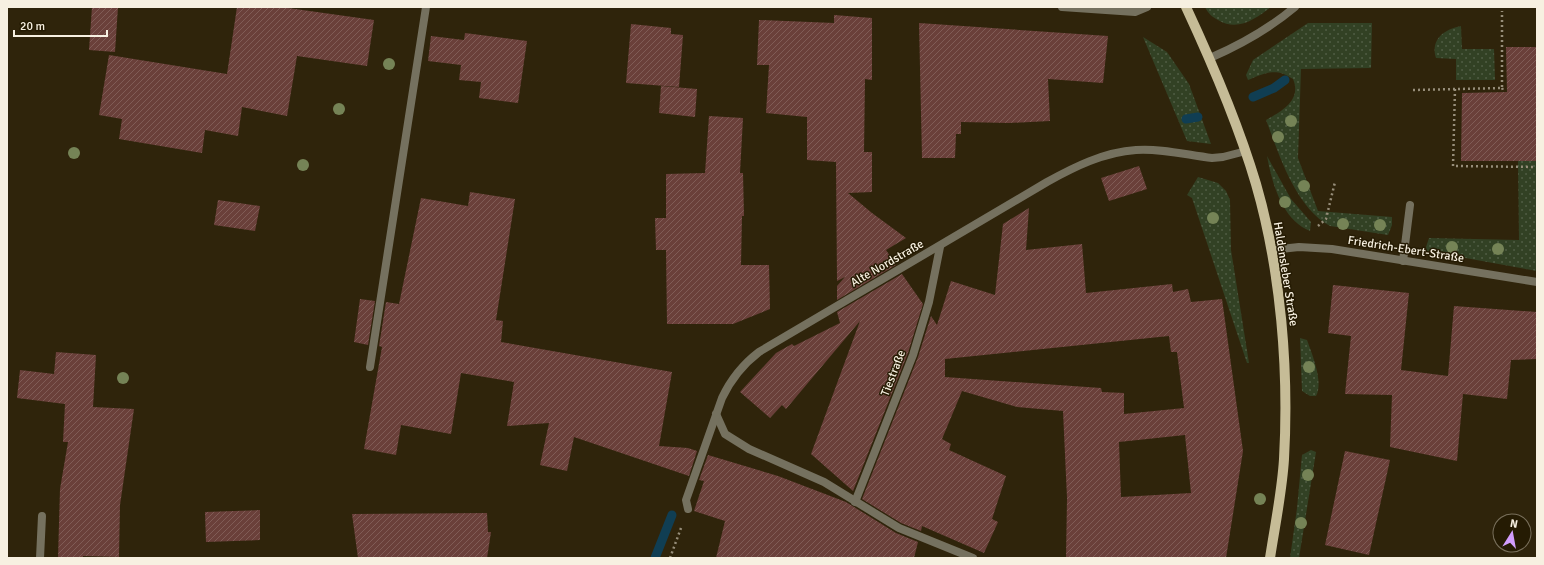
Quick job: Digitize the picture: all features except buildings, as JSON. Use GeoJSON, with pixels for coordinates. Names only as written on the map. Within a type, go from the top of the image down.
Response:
{"type":"FeatureCollection","features":[{"type":"Feature","properties":{"kind":"main road","name":"Haldensleber Straße"},"geometry":{"type":"LineString","coordinates":[[1186,7],[1210,58],[1246,151],[1271,250],[1281,318],[1285,407],[1284,460],[1270,558]]}},
{"type":"Feature","properties":{"kind":"street"},"geometry":{"type":"LineString","coordinates":[[370,367],[426,7]]}},
{"type":"Feature","properties":{"kind":"street"},"geometry":{"type":"LineString","coordinates":[[1062,7],[1135,12],[1147,7]]}},
{"type":"Feature","properties":{"kind":"street"},"geometry":{"type":"LineString","coordinates":[[1210,58],[1229,50],[1259,33],[1295,7]]}},
{"type":"Feature","properties":{"kind":"street","name":"Alte Nordstraße"},"geometry":{"type":"LineString","coordinates":[[688,509],[686,500],[716,414],[729,383],[752,357],[940,247],[1047,182],[1075,168],[1108,155],[1136,150],[1212,158],[1223,158],[1246,151]]}},
{"type":"Feature","properties":{"kind":"street"},"geometry":{"type":"LineString","coordinates":[[1403,261],[1410,205]]}},
{"type":"Feature","properties":{"kind":"street","name":"Tiestraße"},"geometry":{"type":"LineString","coordinates":[[855,502],[914,355],[929,302],[940,247]]}},
{"type":"Feature","properties":{"kind":"street","name":"Friedrich-Ebert-Straße"},"geometry":{"type":"LineString","coordinates":[[1271,250],[1320,248],[1537,282]]}},
{"type":"Feature","properties":{"kind":"street"},"geometry":{"type":"LineString","coordinates":[[716,414],[725,434],[761,455],[824,482],[899,528],[973,558]]}},
{"type":"Feature","properties":{"kind":"street"},"geometry":{"type":"LineString","coordinates":[[40,558],[42,516]]}},
{"type":"Feature","properties":{"kind":"path"},"geometry":{"type":"LineString","coordinates":[[1502,11],[1502,88],[1504,92]]}},
{"type":"Feature","properties":{"kind":"path"},"geometry":{"type":"LineString","coordinates":[[1413,90],[1502,88]]}},
{"type":"Feature","properties":{"kind":"path"},"geometry":{"type":"LineString","coordinates":[[1455,89],[1453,166],[1537,167]]}},
{"type":"Feature","properties":{"kind":"path"},"geometry":{"type":"LineString","coordinates":[[1318,226],[1326,219],[1335,182]]}},
{"type":"Feature","properties":{"kind":"path"},"geometry":{"type":"LineString","coordinates":[[670,558],[688,509]]}},
{"type":"Feature","properties":{"kind":"green space"},"geometry":{"type":"Polygon","coordinates":[[[1205,7],[1271,7],[1252,20],[1232,25],[1210,15],[1205,7]]]}},
{"type":"Feature","properties":{"kind":"green space"},"geometry":{"type":"Polygon","coordinates":[[[1308,23],[1372,23],[1371,68],[1301,69],[1298,158],[1318,211],[1392,217],[1392,225],[1388,235],[1330,226],[1307,206],[1290,179],[1266,120],[1284,109],[1293,99],[1295,86],[1293,79],[1287,75],[1276,72],[1265,73],[1248,80],[1246,75],[1253,60],[1308,23]]]}},
{"type":"Feature","properties":{"kind":"green space"},"geometry":{"type":"Polygon","coordinates":[[[1461,26],[1462,49],[1494,49],[1495,80],[1456,80],[1456,59],[1436,58],[1435,45],[1440,36],[1444,32],[1461,26]]]}},
{"type":"Feature","properties":{"kind":"green space"},"geometry":{"type":"Polygon","coordinates":[[[1143,37],[1167,52],[1189,84],[1211,144],[1187,141],[1143,37]]]}},
{"type":"Feature","properties":{"kind":"green space"},"geometry":{"type":"Polygon","coordinates":[[[1267,156],[1291,199],[1311,222],[1310,231],[1300,226],[1285,210],[1275,189],[1267,156]]]}},
{"type":"Feature","properties":{"kind":"green space"},"geometry":{"type":"Polygon","coordinates":[[[1518,161],[1537,161],[1537,271],[1427,251],[1426,247],[1429,238],[1519,240],[1518,161]]]}},
{"type":"Feature","properties":{"kind":"green space"},"geometry":{"type":"Polygon","coordinates":[[[1198,177],[1218,183],[1226,191],[1230,200],[1231,250],[1249,363],[1247,363],[1192,198],[1187,195],[1198,177]]]}},
{"type":"Feature","properties":{"kind":"green space"},"geometry":{"type":"Polygon","coordinates":[[[1300,338],[1307,340],[1312,353],[1319,384],[1316,396],[1310,396],[1302,391],[1300,338]]]}},
{"type":"Feature","properties":{"kind":"green space"},"geometry":{"type":"Polygon","coordinates":[[[1311,450],[1316,452],[1299,558],[1290,558],[1302,455],[1311,450]]]}},
{"type":"Feature","properties":{"kind":"waterway"},"geometry":{"type":"LineString","coordinates":[[1253,97],[1274,88],[1285,80]]}},
{"type":"Feature","properties":{"kind":"waterway"},"geometry":{"type":"LineString","coordinates":[[1186,119],[1198,117]]}},
{"type":"Feature","properties":{"kind":"waterway"},"geometry":{"type":"LineString","coordinates":[[655,558],[672,515]]}}]}
